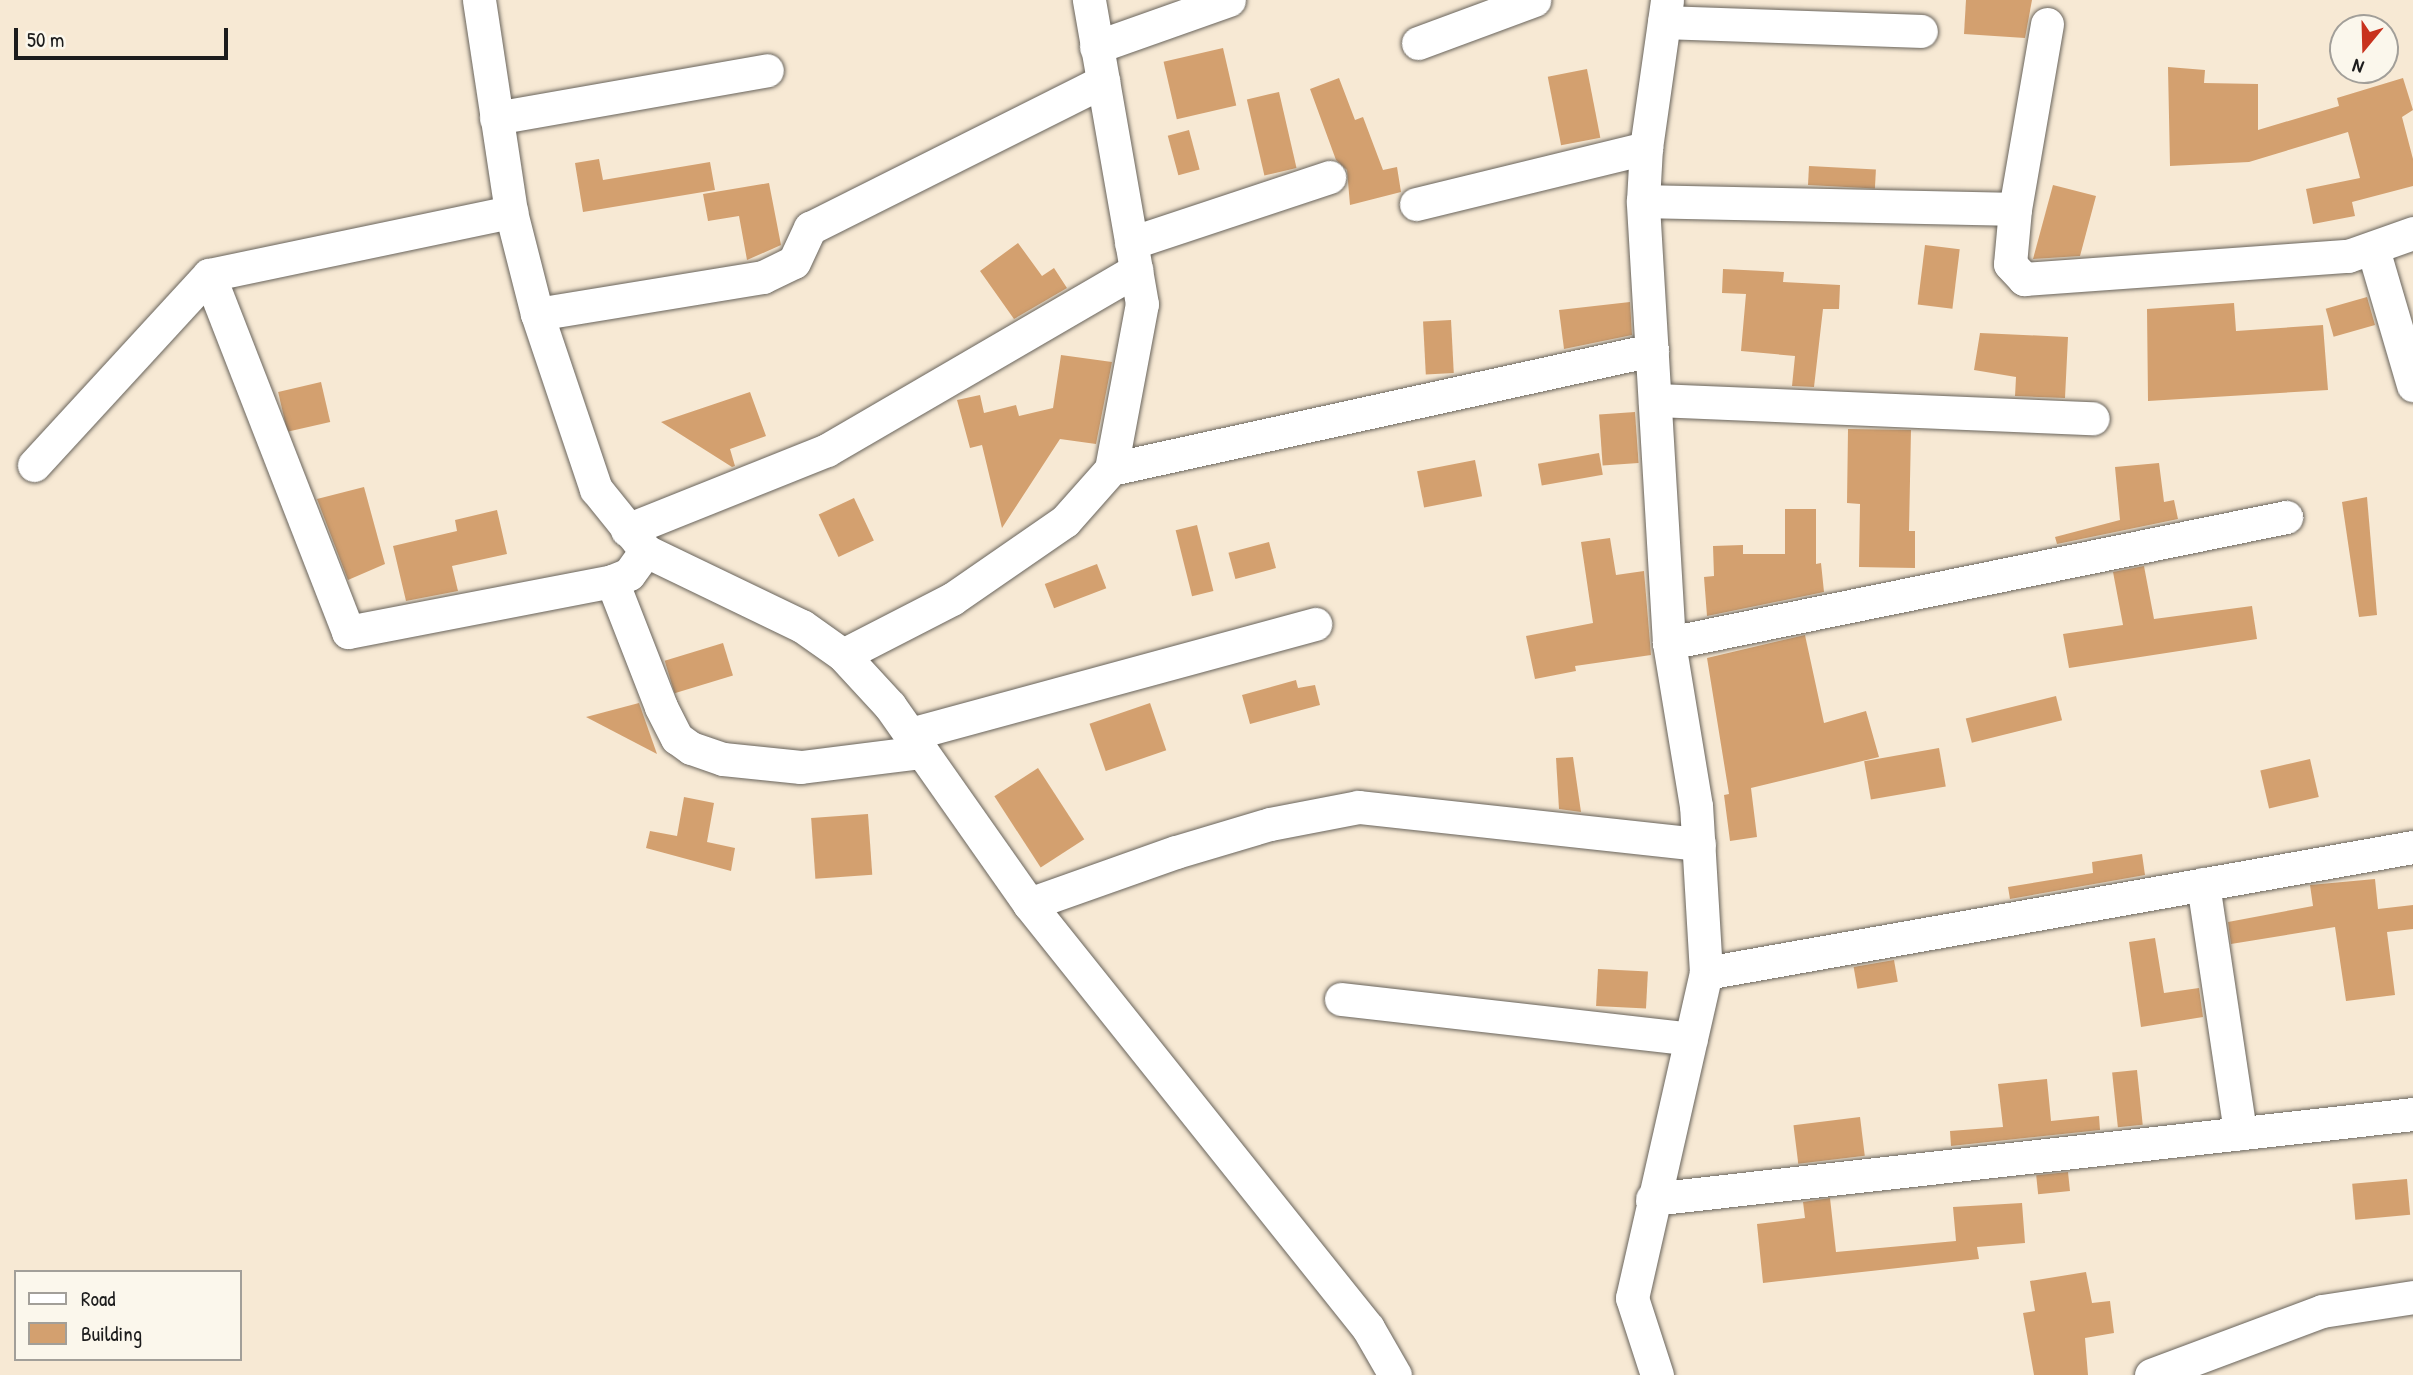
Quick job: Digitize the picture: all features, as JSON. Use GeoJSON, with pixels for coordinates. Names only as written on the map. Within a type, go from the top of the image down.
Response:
{"type":"FeatureCollection","features":[{"type":"Feature","properties":{"kind":"street"},"geometry":{"type":"LineString","coordinates":[[479,0],[511,212],[537,314],[596,489],[636,540],[802,626],[843,655],[890,706],[1029,904],[1368,1328],[1395,1375]]}},
{"type":"Feature","properties":{"kind":"street"},"geometry":{"type":"LineString","coordinates":[[843,655],[952,599],[1054,528],[1111,469],[1142,304],[1089,0]]}},
{"type":"Feature","properties":{"kind":"street"},"geometry":{"type":"LineString","coordinates":[[1096,47],[1229,0]]}},
{"type":"Feature","properties":{"kind":"street"},"geometry":{"type":"LineString","coordinates":[[1418,43],[1534,0]]}},
{"type":"Feature","properties":{"kind":"street"},"geometry":{"type":"LineString","coordinates":[[1657,1375],[1632,1298],[1652,1199],[1706,973],[1699,844],[1669,643],[1643,201],[1646,148],[1666,11],[1921,31]]}},
{"type":"Feature","properties":{"kind":"street"},"geometry":{"type":"LineString","coordinates":[[2047,24],[2015,209],[2010,264],[2024,279],[2158,273],[2348,256],[2413,233]]}},
{"type":"Feature","properties":{"kind":"street"},"geometry":{"type":"LineString","coordinates":[[496,118],[767,71]]}},
{"type":"Feature","properties":{"kind":"street"},"geometry":{"type":"LineString","coordinates":[[537,314],[763,276],[794,262],[810,228],[1103,81]]}},
{"type":"Feature","properties":{"kind":"street"},"geometry":{"type":"LineString","coordinates":[[1416,204],[1646,148]]}},
{"type":"Feature","properties":{"kind":"street"},"geometry":{"type":"LineString","coordinates":[[636,540],[827,450],[1134,256],[1329,177]]}},
{"type":"Feature","properties":{"kind":"street"},"geometry":{"type":"LineString","coordinates":[[1643,201],[2015,209]]}},
{"type":"Feature","properties":{"kind":"street"},"geometry":{"type":"LineString","coordinates":[[34,465],[209,275],[511,212]]}},
{"type":"Feature","properties":{"kind":"street"},"geometry":{"type":"LineString","coordinates":[[2373,249],[2413,385]]}},
{"type":"Feature","properties":{"kind":"street"},"geometry":{"type":"LineString","coordinates":[[209,275],[348,632],[612,581],[629,574],[636,540]]}},
{"type":"Feature","properties":{"kind":"street"},"geometry":{"type":"LineString","coordinates":[[1111,469],[1652,350]]}},
{"type":"Feature","properties":{"kind":"street"},"geometry":{"type":"LineString","coordinates":[[1655,400],[2093,418]]}},
{"type":"Feature","properties":{"kind":"street"},"geometry":{"type":"LineString","coordinates":[[1669,643],[2286,517]]}},
{"type":"Feature","properties":{"kind":"street"},"geometry":{"type":"LineString","coordinates":[[612,581],[661,707],[677,738],[691,748],[723,759],[801,767],[916,743],[1315,624]]}},
{"type":"Feature","properties":{"kind":"street"},"geometry":{"type":"LineString","coordinates":[[1029,904],[1199,845],[1358,807],[1699,844]]}},
{"type":"Feature","properties":{"kind":"street"},"geometry":{"type":"LineString","coordinates":[[1706,973],[2203,884],[2413,852]]}},
{"type":"Feature","properties":{"kind":"street"},"geometry":{"type":"LineString","coordinates":[[2203,884],[2240,1133]]}},
{"type":"Feature","properties":{"kind":"street"},"geometry":{"type":"LineString","coordinates":[[1341,999],[1691,1039]]}},
{"type":"Feature","properties":{"kind":"street"},"geometry":{"type":"LineString","coordinates":[[1652,1199],[2413,1114]]}},
{"type":"Feature","properties":{"kind":"street"},"geometry":{"type":"LineString","coordinates":[[2151,1375],[2322,1311],[2413,1297]]}},
{"type":"Feature","properties":{"kind":"building"},"geometry":{"type":"Polygon","coordinates":[[[1966,0],[2032,0],[2025,38],[1964,34],[1966,0]]]}},
{"type":"Feature","properties":{"kind":"building"},"geometry":{"type":"Polygon","coordinates":[[[1223,48],[1236,105],[1177,119],[1164,62],[1223,48]]]}},
{"type":"Feature","properties":{"kind":"building"},"geometry":{"type":"Polygon","coordinates":[[[2168,67],[2205,70],[2204,83],[2258,84],[2258,130],[2339,106],[2337,98],[2383,84],[2399,84],[2399,79],[2403,78],[2413,110],[2402,117],[2413,159],[2413,186],[2352,202],[2355,216],[2313,224],[2306,189],[2360,178],[2348,132],[2249,162],[2170,166],[2168,67]]]}},
{"type":"Feature","properties":{"kind":"building"},"geometry":{"type":"Polygon","coordinates":[[[1587,69],[1600,138],[1561,145],[1548,77],[1587,69]]]}},
{"type":"Feature","properties":{"kind":"building"},"geometry":{"type":"Polygon","coordinates":[[[1339,78],[1355,120],[1363,117],[1383,170],[1397,167],[1401,192],[1350,205],[1347,170],[1336,160],[1310,89],[1339,78]]]}},
{"type":"Feature","properties":{"kind":"building"},"geometry":{"type":"Polygon","coordinates":[[[1279,92],[1297,168],[1264,175],[1247,99],[1279,92]]]}},
{"type":"Feature","properties":{"kind":"building"},"geometry":{"type":"Polygon","coordinates":[[[1189,130],[1200,170],[1178,175],[1168,136],[1189,130]]]}},
{"type":"Feature","properties":{"kind":"building"},"geometry":{"type":"Polygon","coordinates":[[[599,159],[603,180],[710,162],[715,190],[583,212],[575,163],[599,159]]]}},
{"type":"Feature","properties":{"kind":"building"},"geometry":{"type":"Polygon","coordinates":[[[1809,166],[1876,170],[1875,188],[1808,185],[1809,166]]]}},
{"type":"Feature","properties":{"kind":"building"},"geometry":{"type":"Polygon","coordinates":[[[769,183],[781,245],[747,260],[739,216],[708,221],[703,194],[769,183]]]}},
{"type":"Feature","properties":{"kind":"building"},"geometry":{"type":"Polygon","coordinates":[[[2053,185],[2096,196],[2080,256],[2033,259],[2053,185]]]}},
{"type":"Feature","properties":{"kind":"building"},"geometry":{"type":"Polygon","coordinates":[[[1018,243],[1042,276],[1054,268],[1067,288],[1014,319],[980,271],[1018,243]]]}},
{"type":"Feature","properties":{"kind":"building"},"geometry":{"type":"Polygon","coordinates":[[[1925,245],[1960,249],[1952,309],[1918,305],[1925,245]]]}},
{"type":"Feature","properties":{"kind":"building"},"geometry":{"type":"Polygon","coordinates":[[[1723,269],[1784,272],[1783,282],[1840,285],[1839,309],[1823,309],[1814,387],[1792,386],[1795,356],[1741,351],[1746,294],[1722,293],[1723,269]]]}},
{"type":"Feature","properties":{"kind":"building"},"geometry":{"type":"Polygon","coordinates":[[[2367,297],[2375,325],[2334,337],[2326,309],[2367,297]]]}},
{"type":"Feature","properties":{"kind":"building"},"geometry":{"type":"Polygon","coordinates":[[[1630,302],[1632,335],[1564,349],[1559,310],[1630,302]]]}},
{"type":"Feature","properties":{"kind":"building"},"geometry":{"type":"Polygon","coordinates":[[[2234,303],[2236,331],[2323,325],[2328,390],[2148,401],[2147,309],[2234,303]]]}},
{"type":"Feature","properties":{"kind":"building"},"geometry":{"type":"Polygon","coordinates":[[[1451,320],[1454,373],[1426,374],[1423,321],[1451,320]]]}},
{"type":"Feature","properties":{"kind":"building"},"geometry":{"type":"Polygon","coordinates":[[[1980,333],[2068,337],[2065,398],[2015,396],[2016,377],[1974,370],[1980,333]]]}},
{"type":"Feature","properties":{"kind":"building"},"geometry":{"type":"Polygon","coordinates":[[[1061,355],[1112,362],[1096,444],[1060,439],[1002,528],[982,445],[970,448],[957,400],[980,395],[984,413],[1016,405],[1019,416],[1053,408],[1061,355]]]}},
{"type":"Feature","properties":{"kind":"building"},"geometry":{"type":"Polygon","coordinates":[[[321,382],[330,422],[287,432],[278,392],[321,382]]]}},
{"type":"Feature","properties":{"kind":"building"},"geometry":{"type":"Polygon","coordinates":[[[750,392],[766,436],[730,449],[735,466],[732,467],[661,422],[750,392]]]}},
{"type":"Feature","properties":{"kind":"building"},"geometry":{"type":"Polygon","coordinates":[[[1635,412],[1639,463],[1603,465],[1599,415],[1635,412]]]}},
{"type":"Feature","properties":{"kind":"building"},"geometry":{"type":"Polygon","coordinates":[[[1848,429],[1911,430],[1909,531],[1915,531],[1915,568],[1859,567],[1860,504],[1847,503],[1848,429]]]}},
{"type":"Feature","properties":{"kind":"building"},"geometry":{"type":"Polygon","coordinates":[[[1599,453],[1603,475],[1542,485],[1538,464],[1599,453]]]}},
{"type":"Feature","properties":{"kind":"building"},"geometry":{"type":"Polygon","coordinates":[[[1475,460],[1482,496],[1424,508],[1417,471],[1475,460]]]}},
{"type":"Feature","properties":{"kind":"building"},"geometry":{"type":"Polygon","coordinates":[[[2159,463],[2164,502],[2174,500],[2178,519],[2057,544],[2055,537],[2120,520],[2115,467],[2159,463]]]}},
{"type":"Feature","properties":{"kind":"building"},"geometry":{"type":"Polygon","coordinates":[[[364,487],[385,564],[348,580],[317,499],[364,487]]]}},
{"type":"Feature","properties":{"kind":"building"},"geometry":{"type":"Polygon","coordinates":[[[2367,497],[2377,615],[2359,617],[2342,502],[2367,497]]]}},
{"type":"Feature","properties":{"kind":"building"},"geometry":{"type":"Polygon","coordinates":[[[854,498],[874,541],[839,557],[819,514],[854,498]]]}},
{"type":"Feature","properties":{"kind":"building"},"geometry":{"type":"Polygon","coordinates":[[[1785,509],[1816,509],[1816,564],[1821,563],[1824,592],[1707,616],[1704,577],[1714,576],[1713,546],[1743,545],[1743,554],[1785,554],[1785,509]]]}},
{"type":"Feature","properties":{"kind":"building"},"geometry":{"type":"Polygon","coordinates":[[[497,510],[507,554],[452,566],[458,591],[406,601],[393,546],[457,531],[455,520],[497,510]]]}},
{"type":"Feature","properties":{"kind":"building"},"geometry":{"type":"Polygon","coordinates":[[[1197,525],[1213,591],[1192,596],[1176,530],[1197,525]]]}},
{"type":"Feature","properties":{"kind":"building"},"geometry":{"type":"Polygon","coordinates":[[[1610,538],[1616,575],[1644,571],[1651,655],[1575,666],[1576,671],[1535,679],[1526,636],[1593,623],[1581,542],[1610,538]]]}},
{"type":"Feature","properties":{"kind":"building"},"geometry":{"type":"Polygon","coordinates":[[[1269,542],[1276,568],[1235,579],[1228,553],[1269,542]]]}},
{"type":"Feature","properties":{"kind":"building"},"geometry":{"type":"Polygon","coordinates":[[[1097,564],[1106,588],[1054,608],[1045,584],[1097,564]]]}},
{"type":"Feature","properties":{"kind":"building"},"geometry":{"type":"Polygon","coordinates":[[[2144,566],[2154,619],[2252,606],[2257,639],[2069,668],[2063,634],[2123,625],[2113,572],[2144,566]]]}},
{"type":"Feature","properties":{"kind":"building"},"geometry":{"type":"Polygon","coordinates":[[[1805,635],[1824,723],[1866,711],[1879,757],[1751,788],[1757,837],[1730,841],[1724,795],[1729,794],[1707,658],[1805,635]]]}},
{"type":"Feature","properties":{"kind":"building"},"geometry":{"type":"Polygon","coordinates":[[[723,643],[733,676],[675,693],[665,661],[723,643]]]}},
{"type":"Feature","properties":{"kind":"building"},"geometry":{"type":"Polygon","coordinates":[[[1296,680],[1298,688],[1315,685],[1320,705],[1250,724],[1242,695],[1296,680]]]}},
{"type":"Feature","properties":{"kind":"building"},"geometry":{"type":"Polygon","coordinates":[[[2056,696],[2062,720],[1972,743],[1966,718],[2056,696]]]}},
{"type":"Feature","properties":{"kind":"building"},"geometry":{"type":"Polygon","coordinates":[[[639,703],[657,754],[586,717],[639,703]]]}},
{"type":"Feature","properties":{"kind":"building"},"geometry":{"type":"Polygon","coordinates":[[[1150,703],[1166,750],[1106,771],[1089,724],[1150,703]]]}},
{"type":"Feature","properties":{"kind":"building"},"geometry":{"type":"Polygon","coordinates":[[[1939,748],[1946,786],[1871,800],[1864,761],[1939,748]]]}},
{"type":"Feature","properties":{"kind":"building"},"geometry":{"type":"Polygon","coordinates":[[[1573,757],[1581,812],[1559,809],[1556,758],[1573,757]]]}},
{"type":"Feature","properties":{"kind":"building"},"geometry":{"type":"Polygon","coordinates":[[[2310,759],[2319,797],[2269,808],[2260,770],[2310,759]]]}},
{"type":"Feature","properties":{"kind":"building"},"geometry":{"type":"Polygon","coordinates":[[[1038,768],[1084,839],[1041,868],[994,796],[1038,768]]]}},
{"type":"Feature","properties":{"kind":"building"},"geometry":{"type":"Polygon","coordinates":[[[684,797],[714,803],[707,842],[735,848],[731,871],[646,848],[650,831],[677,836],[684,797]]]}},
{"type":"Feature","properties":{"kind":"building"},"geometry":{"type":"Polygon","coordinates":[[[868,814],[872,875],[815,879],[811,818],[868,814]]]}},
{"type":"Feature","properties":{"kind":"building"},"geometry":{"type":"Polygon","coordinates":[[[2142,854],[2145,875],[2010,899],[2008,887],[2093,873],[2092,862],[2142,854]]]}},
{"type":"Feature","properties":{"kind":"building"},"geometry":{"type":"Polygon","coordinates":[[[2375,879],[2378,909],[2413,905],[2413,929],[2387,932],[2395,995],[2346,1001],[2335,927],[2231,944],[2228,922],[2313,906],[2310,885],[2375,879]]]}},
{"type":"Feature","properties":{"kind":"building"},"geometry":{"type":"Polygon","coordinates":[[[2155,938],[2164,993],[2199,988],[2203,1017],[2141,1027],[2129,942],[2155,938]]]}},
{"type":"Feature","properties":{"kind":"building"},"geometry":{"type":"Polygon","coordinates":[[[1894,960],[1898,982],[1857,989],[1854,967],[1894,960]]]}},
{"type":"Feature","properties":{"kind":"building"},"geometry":{"type":"Polygon","coordinates":[[[1598,969],[1648,972],[1646,1009],[1596,1006],[1598,969]]]}},
{"type":"Feature","properties":{"kind":"building"},"geometry":{"type":"Polygon","coordinates":[[[2137,1070],[2143,1125],[2118,1127],[2112,1073],[2137,1070]]]}},
{"type":"Feature","properties":{"kind":"building"},"geometry":{"type":"Polygon","coordinates":[[[2047,1079],[2051,1121],[2099,1116],[2100,1130],[1951,1146],[1950,1131],[2003,1127],[1998,1084],[2047,1079]]]}},
{"type":"Feature","properties":{"kind":"building"},"geometry":{"type":"Polygon","coordinates":[[[1860,1117],[1865,1156],[1798,1164],[1793,1125],[1860,1117]]]}},
{"type":"Feature","properties":{"kind":"building"},"geometry":{"type":"Polygon","coordinates":[[[2068,1172],[2070,1191],[2038,1194],[2036,1175],[2068,1172]]]}},
{"type":"Feature","properties":{"kind":"building"},"geometry":{"type":"Polygon","coordinates":[[[2407,1179],[2410,1215],[2355,1220],[2352,1184],[2407,1179]]]}},
{"type":"Feature","properties":{"kind":"building"},"geometry":{"type":"Polygon","coordinates":[[[1830,1198],[1836,1252],[1956,1241],[1953,1207],[2022,1203],[2025,1243],[1977,1247],[1979,1259],[1763,1283],[1757,1224],[1805,1218],[1803,1202],[1830,1198]]]}},
{"type":"Feature","properties":{"kind":"building"},"geometry":{"type":"Polygon","coordinates":[[[2086,1272],[2092,1303],[2110,1301],[2114,1333],[2085,1338],[2088,1375],[2034,1375],[2023,1313],[2035,1311],[2030,1281],[2086,1272]]]}}]}
